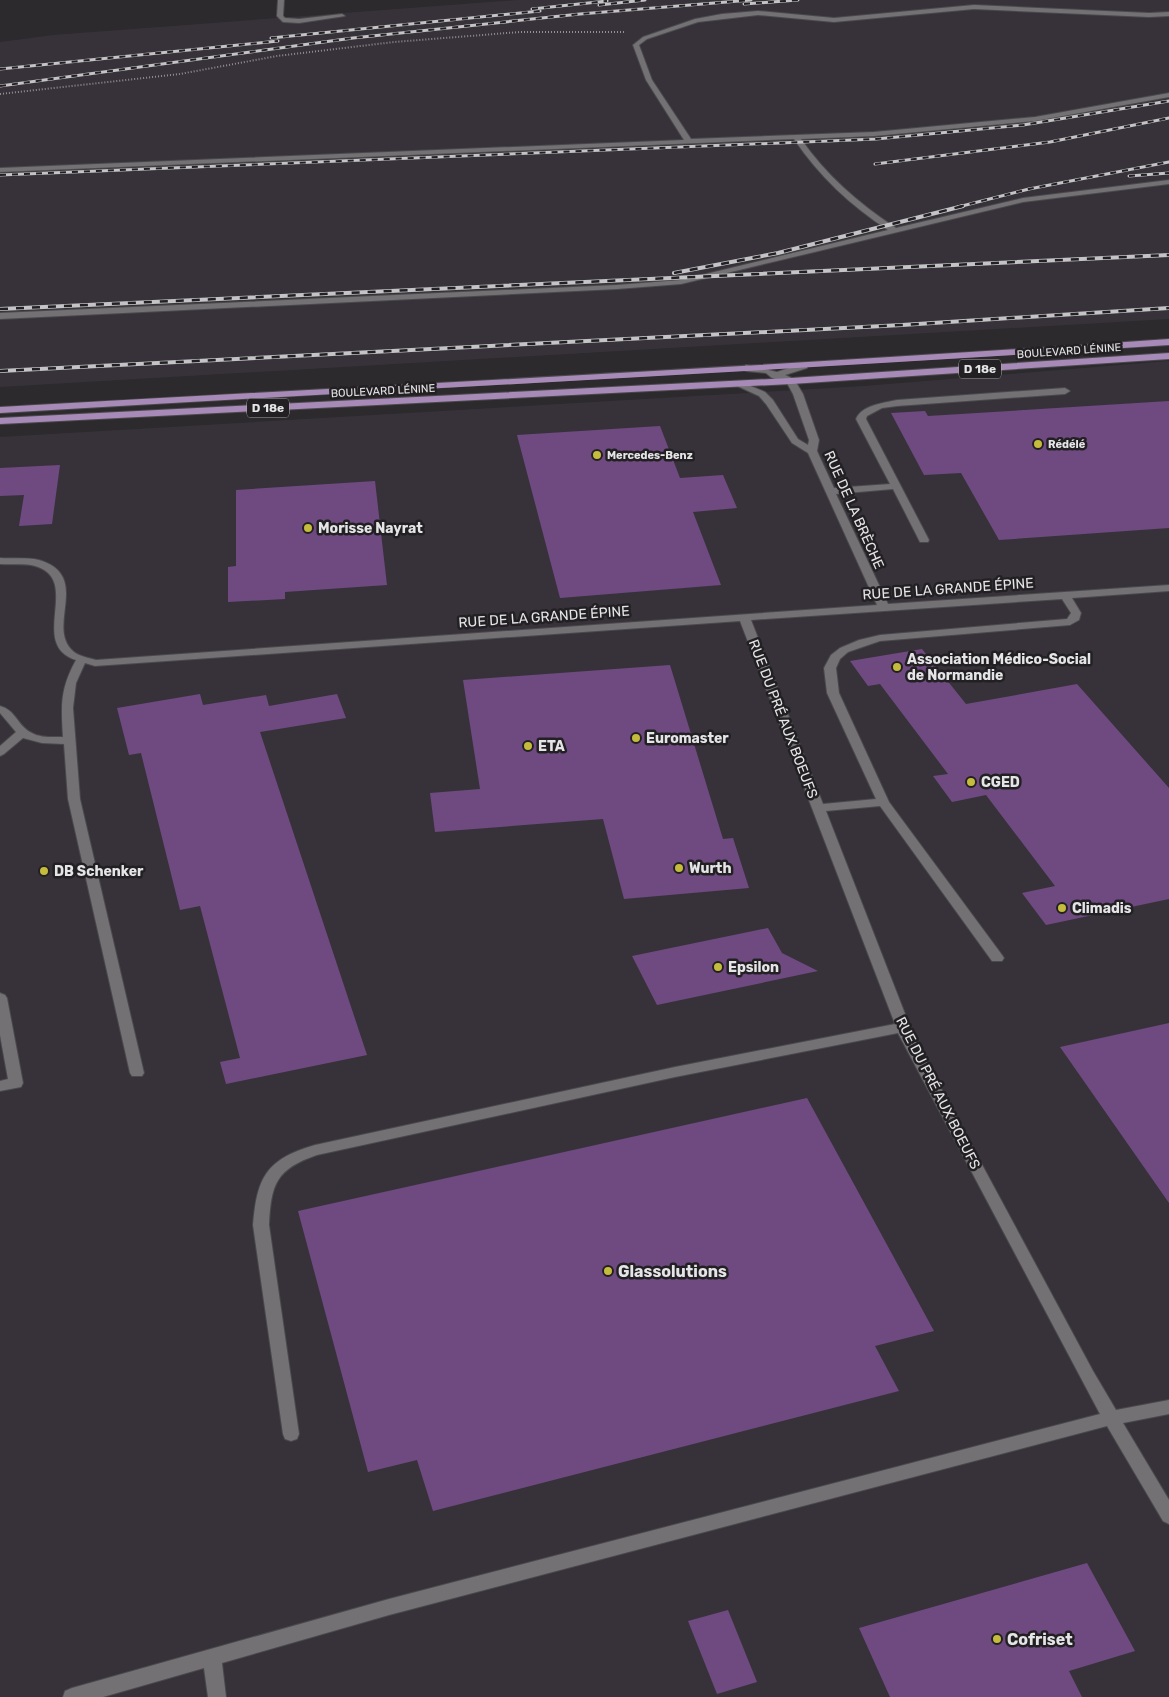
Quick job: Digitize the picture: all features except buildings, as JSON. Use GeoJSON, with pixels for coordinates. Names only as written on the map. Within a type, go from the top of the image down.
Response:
{"type":"FeatureCollection","features":[{"type":"Feature","properties":{"kind":"main road","name":"BOULEVARD LÉNINE"},"geometry":{"type":"LineString","coordinates":[[0,410],[804,366],[1169,342]]}},
{"type":"Feature","properties":{"kind":"main road","name":"BOULEVARD LÉNINE"},"geometry":{"type":"LineString","coordinates":[[0,421],[791,382],[1169,356]]}},
{"type":"Feature","properties":{"kind":"street"},"geometry":{"type":"LineString","coordinates":[[281,0],[280,16],[283,20],[299,21],[342,16]]}},
{"type":"Feature","properties":{"kind":"street"},"geometry":{"type":"LineString","coordinates":[[689,142],[649,80],[636,45],[645,38],[697,20],[758,13],[834,20],[974,7],[1169,14]]}},
{"type":"Feature","properties":{"kind":"street"},"geometry":{"type":"LineString","coordinates":[[0,170],[797,138],[946,128],[1035,119],[1169,95]]}},
{"type":"Feature","properties":{"kind":"street"},"geometry":{"type":"LineString","coordinates":[[797,138],[841,190],[856,204],[893,230]]}},
{"type":"Feature","properties":{"kind":"street"},"geometry":{"type":"LineString","coordinates":[[0,316],[682,282],[1023,200],[1169,182]]}},
{"type":"Feature","properties":{"kind":"street","name":"BOULEVARD LÉNINE"},"geometry":{"type":"LineString","coordinates":[[768,383],[778,375],[804,366]]}},
{"type":"Feature","properties":{"kind":"street","name":"BOULEVARD LÉNINE"},"geometry":{"type":"LineString","coordinates":[[746,368],[778,375],[791,382]]}},
{"type":"Feature","properties":{"kind":"street","name":"RUE DE LA BRÈCHE"},"geometry":{"type":"LineString","coordinates":[[791,382],[798,394],[814,440],[812,451]]}},
{"type":"Feature","properties":{"kind":"street"},"geometry":{"type":"LineString","coordinates":[[762,394],[768,383]]}},
{"type":"Feature","properties":{"kind":"street","name":"RUE DE LA BRÈCHE"},"geometry":{"type":"LineString","coordinates":[[738,384],[762,394],[770,402],[795,441],[812,451],[884,608]]}},
{"type":"Feature","properties":{"kind":"street"},"geometry":{"type":"LineString","coordinates":[[924,540],[861,419],[863,414],[897,403],[1065,392]]}},
{"type":"Feature","properties":{"kind":"street"},"geometry":{"type":"LineString","coordinates":[[831,491],[896,486]]}},
{"type":"Feature","properties":{"kind":"street"},"geometry":{"type":"LineString","coordinates":[[0,561],[35,561],[57,572],[61,580],[59,639],[63,650],[81,662],[70,683],[68,699],[74,799],[137,1073]]}},
{"type":"Feature","properties":{"kind":"street","name":"RUE DE LA GRANDE ÉPINE"},"geometry":{"type":"LineString","coordinates":[[81,662],[118,663],[1169,588]]}},
{"type":"Feature","properties":{"kind":"street"},"geometry":{"type":"LineString","coordinates":[[997,958],[883,802],[833,693],[830,668],[835,657],[844,650],[863,642],[880,638],[1070,622],[1075,618],[1076,613],[1066,596]]}},
{"type":"Feature","properties":{"kind":"street","name":"RUE DU PRÉ AUX BOEUFS"},"geometry":{"type":"LineString","coordinates":[[745,619],[903,1027],[1044,1298],[1111,1418],[1169,1516]]}},
{"type":"Feature","properties":{"kind":"street"},"geometry":{"type":"LineString","coordinates":[[0,709],[10,715],[22,733],[39,738],[70,740]]}},
{"type":"Feature","properties":{"kind":"street"},"geometry":{"type":"LineString","coordinates":[[0,752],[22,733]]}},
{"type":"Feature","properties":{"kind":"street"},"geometry":{"type":"LineString","coordinates":[[818,808],[883,802]]}},
{"type":"Feature","properties":{"kind":"street"},"geometry":{"type":"LineString","coordinates":[[0,998],[16,1083],[0,1086]]}},
{"type":"Feature","properties":{"kind":"street"},"geometry":{"type":"LineString","coordinates":[[291,1434],[261,1225],[263,1196],[273,1174],[292,1158],[315,1150],[385,1134],[675,1072],[903,1027]]}},
{"type":"Feature","properties":{"kind":"street"},"geometry":{"type":"LineString","coordinates":[[72,1697],[389,1607],[1111,1418],[1169,1407]]}},
{"type":"Feature","properties":{"kind":"street"},"geometry":{"type":"LineString","coordinates":[[212,1657],[217,1697]]}},
{"type":"Feature","properties":{"kind":"path"},"geometry":{"type":"LineString","coordinates":[[0,94],[187,73],[277,56],[394,42],[520,32],[631,32]]}},
{"type":"Feature","properties":{"kind":"shaded area"},"geometry":{"type":"Polygon","coordinates":[[[518,0],[1169,0],[1169,319],[0,387],[0,42],[53,35],[518,0]]]}},
{"type":"Feature","properties":{"kind":"shaded area"},"geometry":{"type":"Polygon","coordinates":[[[1169,361],[1169,1697],[0,1697],[0,437],[864,386],[1169,361]]]}},
{"type":"Feature","properties":{"kind":"railway"},"geometry":{"type":"LineString","coordinates":[[599,5],[645,0]]}},
{"type":"Feature","properties":{"kind":"railway"},"geometry":{"type":"LineString","coordinates":[[0,86],[353,38],[580,14],[751,0]]}},
{"type":"Feature","properties":{"kind":"railway"},"geometry":{"type":"LineString","coordinates":[[744,4],[798,0]]}},
{"type":"Feature","properties":{"kind":"railway"},"geometry":{"type":"LineString","coordinates":[[532,9],[607,1]]}},
{"type":"Feature","properties":{"kind":"railway"},"geometry":{"type":"LineString","coordinates":[[271,38],[540,11]]}},
{"type":"Feature","properties":{"kind":"railway"},"geometry":{"type":"LineString","coordinates":[[0,69],[278,41]]}},
{"type":"Feature","properties":{"kind":"railway"},"geometry":{"type":"LineString","coordinates":[[0,175],[876,139],[1023,125],[1169,101]]}},
{"type":"Feature","properties":{"kind":"railway"},"geometry":{"type":"LineString","coordinates":[[875,164],[1050,142],[1169,118]]}},
{"type":"Feature","properties":{"kind":"railway"},"geometry":{"type":"LineString","coordinates":[[958,207],[1029,189],[1169,162]]}},
{"type":"Feature","properties":{"kind":"railway"},"geometry":{"type":"LineString","coordinates":[[1129,176],[1169,173]]}},
{"type":"Feature","properties":{"kind":"railway"},"geometry":{"type":"LineString","coordinates":[[674,273],[778,253],[963,206]]}},
{"type":"Feature","properties":{"kind":"railway"},"geometry":{"type":"LineString","coordinates":[[0,309],[1169,255]]}},
{"type":"Feature","properties":{"kind":"railway"},"geometry":{"type":"LineString","coordinates":[[0,371],[902,325],[1169,308]]}},
{"type":"Feature","properties":{"kind":"place","name":"Rédélé"},"geometry":{"type":"Point","coordinates":[1038,444]}},
{"type":"Feature","properties":{"kind":"place","name":"Mercedes-Benz"},"geometry":{"type":"Point","coordinates":[597,455]}},
{"type":"Feature","properties":{"kind":"place","name":"Morisse Nayrat"},"geometry":{"type":"Point","coordinates":[308,528]}},
{"type":"Feature","properties":{"kind":"place","name":"Association Médico-Social de Normandie"},"geometry":{"type":"Point","coordinates":[897,667]}},
{"type":"Feature","properties":{"kind":"place","name":"Euromaster"},"geometry":{"type":"Point","coordinates":[636,738]}},
{"type":"Feature","properties":{"kind":"place","name":"ETA"},"geometry":{"type":"Point","coordinates":[528,746]}},
{"type":"Feature","properties":{"kind":"place","name":"CGED"},"geometry":{"type":"Point","coordinates":[971,782]}},
{"type":"Feature","properties":{"kind":"place","name":"Wurth"},"geometry":{"type":"Point","coordinates":[679,868]}},
{"type":"Feature","properties":{"kind":"place","name":"DB Schenker"},"geometry":{"type":"Point","coordinates":[44,871]}},
{"type":"Feature","properties":{"kind":"place","name":"Climadis"},"geometry":{"type":"Point","coordinates":[1062,908]}},
{"type":"Feature","properties":{"kind":"place","name":"Epsilon"},"geometry":{"type":"Point","coordinates":[718,967]}},
{"type":"Feature","properties":{"kind":"place","name":"Glassolutions"},"geometry":{"type":"Point","coordinates":[608,1271]}},
{"type":"Feature","properties":{"kind":"place","name":"Cofriset"},"geometry":{"type":"Point","coordinates":[997,1639]}}]}
